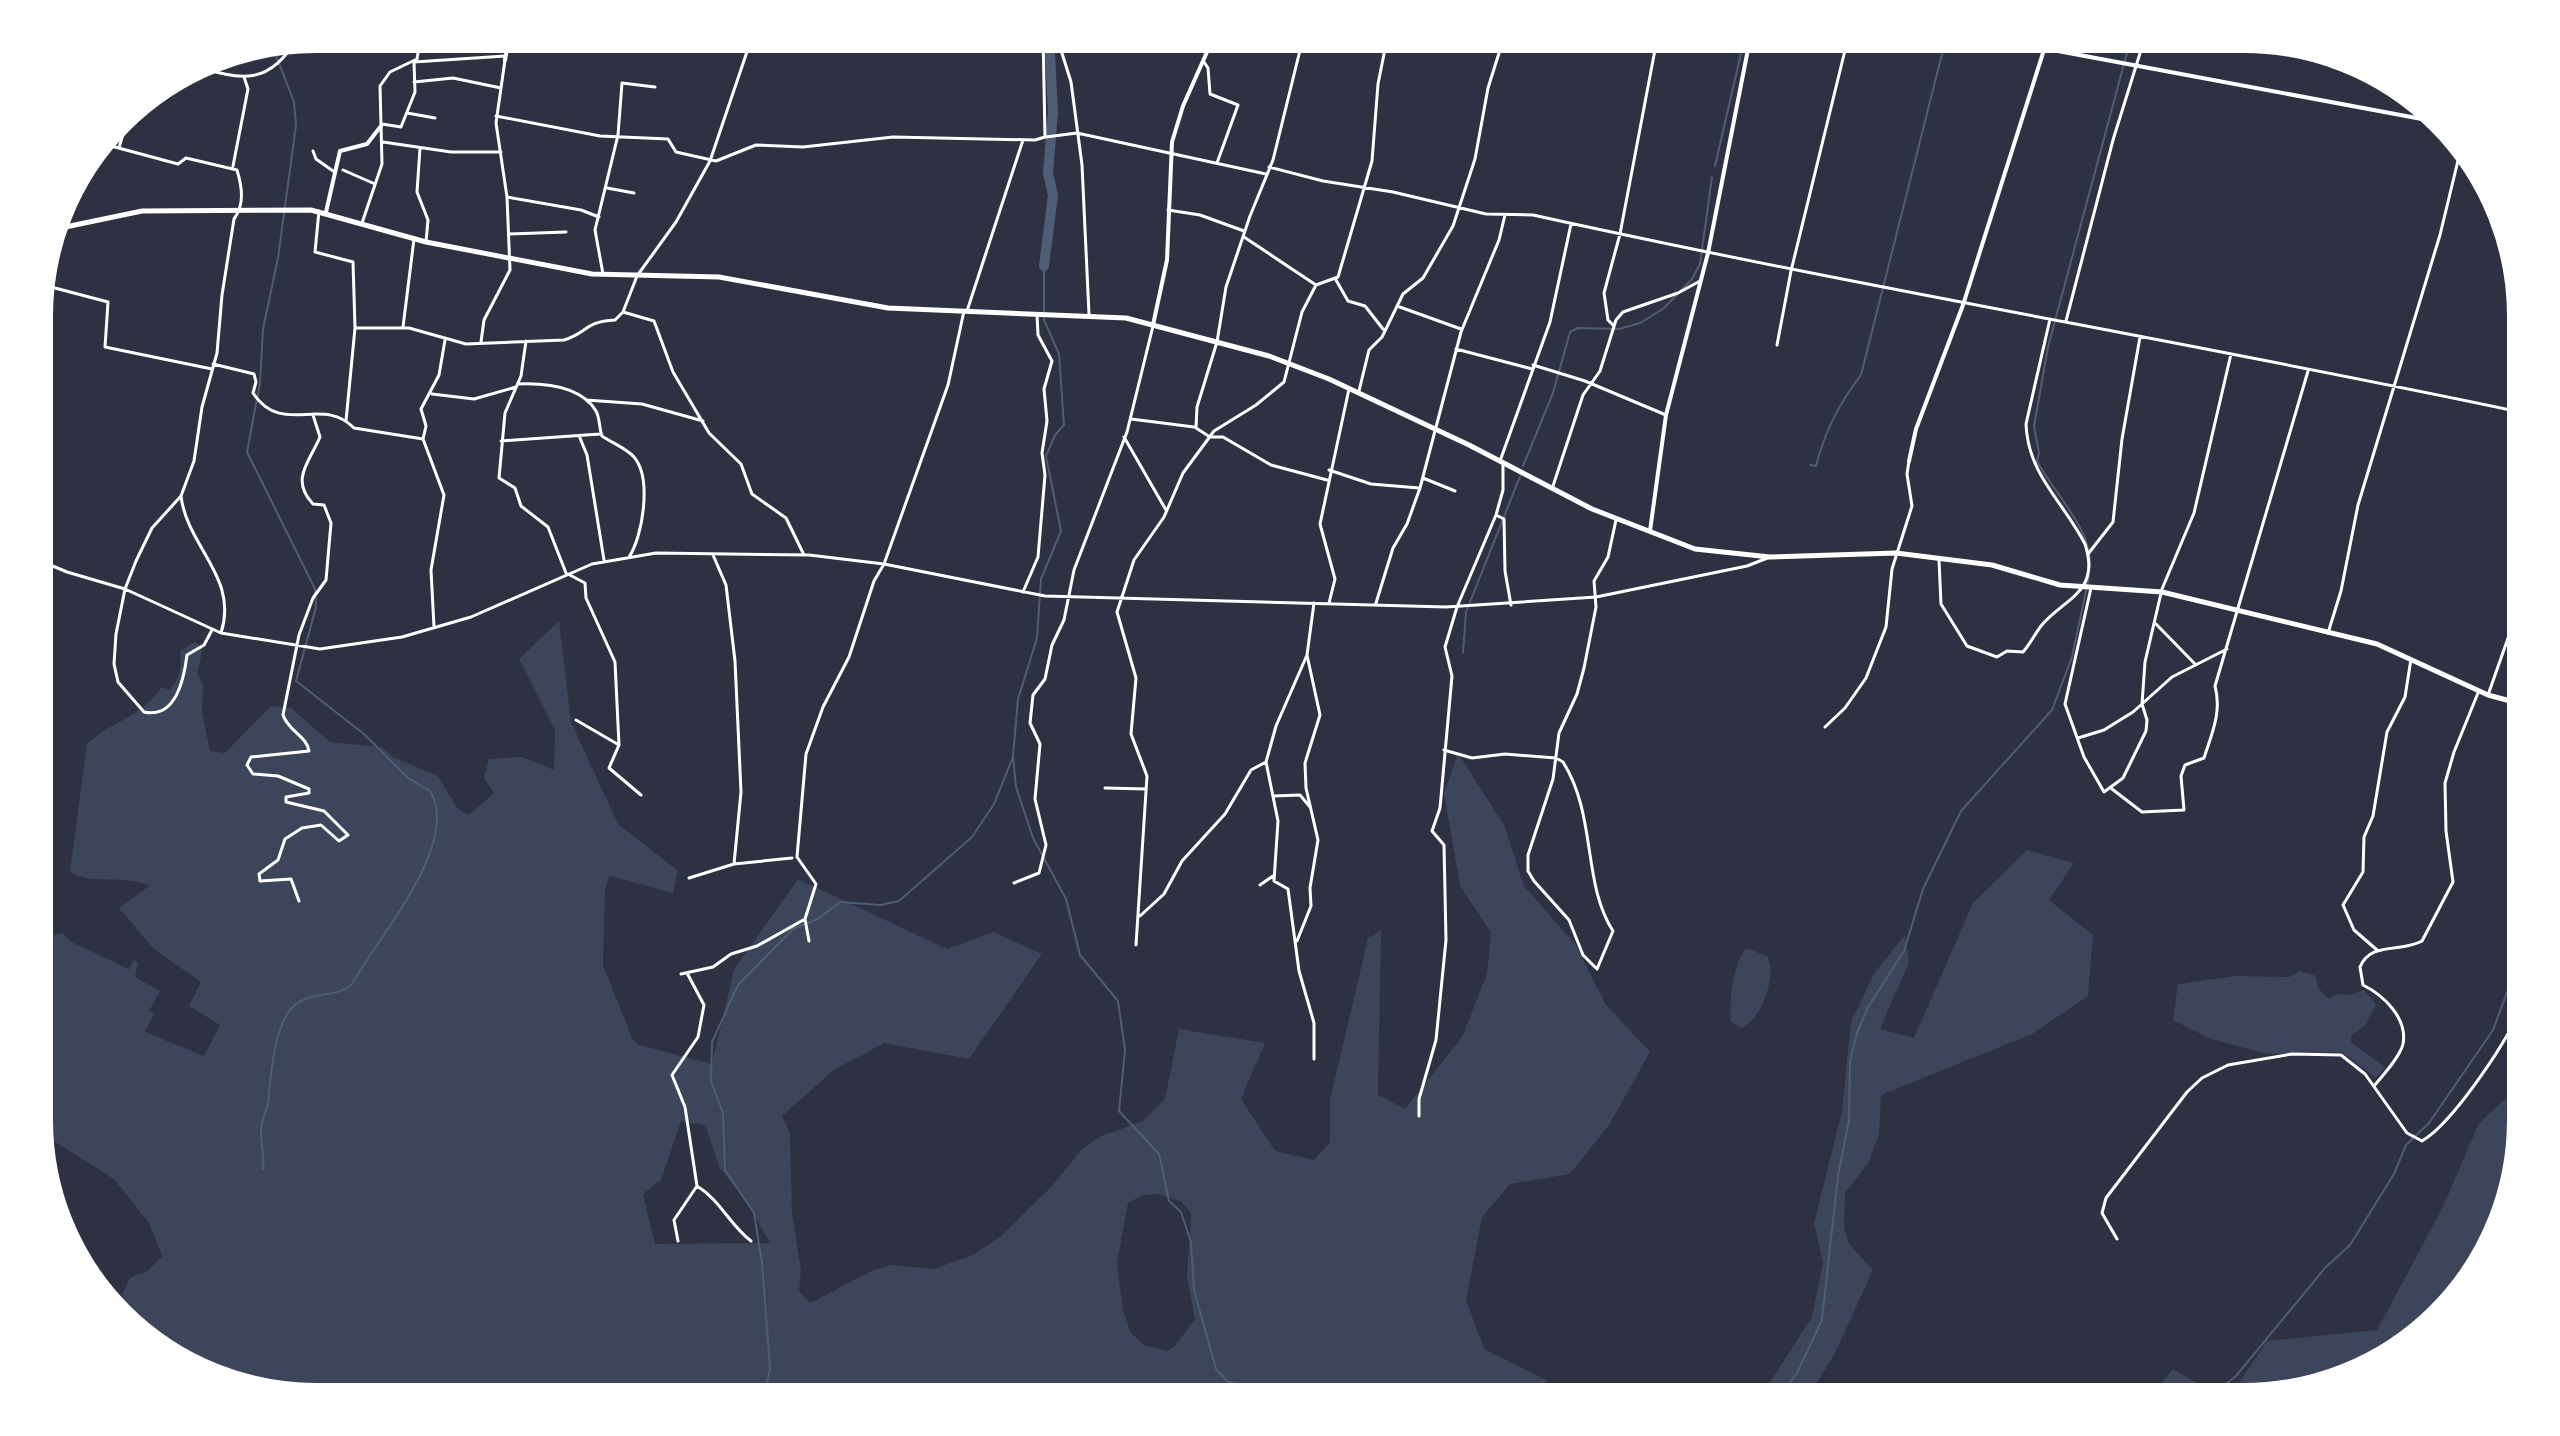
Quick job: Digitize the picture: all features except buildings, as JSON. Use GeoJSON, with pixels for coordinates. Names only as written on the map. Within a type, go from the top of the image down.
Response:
{"type":"FeatureCollection","features":[{"type":"Feature","properties":{"kind":"main road"},"geometry":{"type":"LineString","coordinates":[[63,227],[135,212],[241,209],[322,212],[426,242],[603,275],[719,277],[863,305],[1089,314],[1153,326],[1289,363],[1359,391],[1616,520],[1650,534],[1717,554],[1770,557],[1896,553],[1992,565],[2046,583],[2162,592],[2377,644],[2488,695],[2511,701]]}},
{"type":"Feature","properties":{"kind":"street"},"geometry":{"type":"LineString","coordinates":[[1196,428],[1197,407],[1217,342],[1226,287],[1269,167],[1300,48]]}},
{"type":"Feature","properties":{"kind":"street"},"geometry":{"type":"LineString","coordinates":[[1384,331],[1365,306],[1348,301],[1336,280],[1372,161],[1378,84],[1385,48]]}},
{"type":"Feature","properties":{"kind":"street"},"geometry":{"type":"LineString","coordinates":[[1359,391],[1369,350],[1384,331],[1403,294],[1423,278],[1453,226],[1475,159],[1488,88],[1500,48]]}},
{"type":"Feature","properties":{"kind":"street"},"geometry":{"type":"LineString","coordinates":[[1612,328],[1604,293],[1620,234],[1655,48]]}},
{"type":"Feature","properties":{"kind":"street"},"geometry":{"type":"LineString","coordinates":[[1650,534],[1666,415],[1701,280],[1704,252],[1748,48]]}},
{"type":"Feature","properties":{"kind":"street"},"geometry":{"type":"LineString","coordinates":[[1777,345],[1791,271],[1846,48]]}},
{"type":"Feature","properties":{"kind":"street"},"geometry":{"type":"LineString","coordinates":[[2039,48],[2427,120]]}},
{"type":"Feature","properties":{"kind":"street"},"geometry":{"type":"LineString","coordinates":[[2066,321],[2142,48]]}},
{"type":"Feature","properties":{"kind":"street"},"geometry":{"type":"LineString","coordinates":[[381,125],[401,127],[415,92],[414,62],[417,49]]}},
{"type":"Feature","properties":{"kind":"street"},"geometry":{"type":"LineString","coordinates":[[481,342],[484,320],[509,278],[507,197],[496,116],[507,49]]}},
{"type":"Feature","properties":{"kind":"street"},"geometry":{"type":"LineString","coordinates":[[355,328],[403,327],[466,344],[564,340],[591,322],[615,320],[623,312],[637,276],[676,222],[710,161],[748,49]]}},
{"type":"Feature","properties":{"kind":"street"},"geometry":{"type":"LineString","coordinates":[[1044,49],[1047,137]]}},
{"type":"Feature","properties":{"kind":"street"},"geometry":{"type":"LineString","coordinates":[[1061,49],[1071,82],[1086,199],[1084,248],[1089,314]]}},
{"type":"Feature","properties":{"kind":"street"},"geometry":{"type":"LineString","coordinates":[[1014,883],[1039,873],[1046,845],[1035,799],[1040,744],[1030,723],[1033,695],[1045,679],[1052,645],[1064,620],[1081,548],[1112,477],[1131,419],[1166,273],[1171,153],[1178,120],[1209,49]]}},
{"type":"Feature","properties":{"kind":"street"},"geometry":{"type":"LineString","coordinates":[[1825,727],[1845,708],[1866,678],[1886,627],[1896,553],[1912,511],[1907,474],[1916,429],[1963,305],[2044,49]]}},
{"type":"Feature","properties":{"kind":"street"},"geometry":{"type":"LineString","coordinates":[[210,70],[244,77],[259,76],[279,65],[289,50]]}},
{"type":"Feature","properties":{"kind":"street"},"geometry":{"type":"LineString","coordinates":[[362,223],[382,164],[379,93],[384,78],[400,66],[414,62],[505,58]]}},
{"type":"Feature","properties":{"kind":"street"},"geometry":{"type":"LineString","coordinates":[[1204,62],[1208,68],[1210,94],[1238,105],[1217,163]]}},
{"type":"Feature","properties":{"kind":"street"},"geometry":{"type":"LineString","coordinates":[[233,168],[248,89],[244,77]]}},
{"type":"Feature","properties":{"kind":"street"},"geometry":{"type":"LineString","coordinates":[[414,82],[453,78],[502,88]]}},
{"type":"Feature","properties":{"kind":"street"},"geometry":{"type":"LineString","coordinates":[[603,275],[595,230],[618,135],[622,83],[655,87]]}},
{"type":"Feature","properties":{"kind":"street"},"geometry":{"type":"LineString","coordinates":[[407,113],[435,118]]}},
{"type":"Feature","properties":{"kind":"street"},"geometry":{"type":"LineString","coordinates":[[496,116],[600,136],[668,139],[676,152],[710,161],[724,159],[756,145],[803,147],[893,137],[1023,140],[1077,133],[1266,174]]}},
{"type":"Feature","properties":{"kind":"street"},"geometry":{"type":"LineString","coordinates":[[119,148],[129,125]]}},
{"type":"Feature","properties":{"kind":"street"},"geometry":{"type":"LineString","coordinates":[[346,421],[355,328],[353,262],[315,252],[322,212],[340,151],[367,144],[381,125]]}},
{"type":"Feature","properties":{"kind":"street"},"geometry":{"type":"LineString","coordinates":[[809,941],[805,919],[816,884],[797,857],[806,754],[823,707],[849,657],[874,581],[884,564],[948,385],[965,311],[1023,140]]}},
{"type":"Feature","properties":{"kind":"street"},"geometry":{"type":"LineString","coordinates":[[383,142],[483,155],[501,152]]}},
{"type":"Feature","properties":{"kind":"street"},"geometry":{"type":"LineString","coordinates":[[110,146],[178,164],[186,158],[233,168],[239,176],[241,209],[234,219],[213,366],[194,461],[181,496],[152,528],[125,589],[116,634],[115,675],[123,691],[144,712],[156,714],[170,707],[181,683],[187,655],[204,645],[212,630]]}},
{"type":"Feature","properties":{"kind":"street"},"geometry":{"type":"LineString","coordinates":[[420,148],[417,192],[428,220],[426,242]]}},
{"type":"Feature","properties":{"kind":"street"},"geometry":{"type":"LineString","coordinates":[[313,151],[316,159],[333,171]]}},
{"type":"Feature","properties":{"kind":"street"},"geometry":{"type":"LineString","coordinates":[[2328,633],[2341,591],[2358,505],[2440,235],[2459,156]]}},
{"type":"Feature","properties":{"kind":"street"},"geometry":{"type":"LineString","coordinates":[[1269,167],[1459,208],[1505,215],[1533,215],[1791,271],[1963,305],[2066,321],[2511,410]]}},
{"type":"Feature","properties":{"kind":"street"},"geometry":{"type":"LineString","coordinates":[[343,170],[375,184]]}},
{"type":"Feature","properties":{"kind":"street"},"geometry":{"type":"LineString","coordinates":[[607,188],[634,193]]}},
{"type":"Feature","properties":{"kind":"street"},"geometry":{"type":"LineString","coordinates":[[507,197],[581,210],[599,217]]}},
{"type":"Feature","properties":{"kind":"street"},"geometry":{"type":"LineString","coordinates":[[1168,210],[1200,215],[1244,231]]}},
{"type":"Feature","properties":{"kind":"street"},"geometry":{"type":"LineString","coordinates":[[1376,603],[1393,548],[1407,524],[1420,488],[1462,329],[1499,240],[1505,215]]}},
{"type":"Feature","properties":{"kind":"street"},"geometry":{"type":"LineString","coordinates":[[67,217],[68,226]]}},
{"type":"Feature","properties":{"kind":"street"},"geometry":{"type":"LineString","coordinates":[[1511,605],[1501,518],[1502,462],[1553,312],[1571,224]]}},
{"type":"Feature","properties":{"kind":"street"},"geometry":{"type":"LineString","coordinates":[[509,234],[566,232]]}},
{"type":"Feature","properties":{"kind":"street"},"geometry":{"type":"LineString","coordinates":[[1244,237],[1316,285],[1336,280]]}},
{"type":"Feature","properties":{"kind":"street"},"geometry":{"type":"LineString","coordinates":[[403,327],[414,239]]}},
{"type":"Feature","properties":{"kind":"street"},"geometry":{"type":"LineString","coordinates":[[1552,489],[1590,384],[1600,371],[1612,328],[1623,312],[1671,296],[1701,280]]}},
{"type":"Feature","properties":{"kind":"street"},"geometry":{"type":"LineString","coordinates":[[1136,945],[1146,789],[1144,764],[1131,734],[1136,678],[1117,623],[1122,596],[1134,560],[1166,510],[1179,479],[1210,437],[1280,386],[1302,312],[1316,285]]}},
{"type":"Feature","properties":{"kind":"street"},"geometry":{"type":"LineString","coordinates":[[50,287],[108,302],[105,347],[254,374],[256,382],[253,393],[263,408],[292,418],[330,415],[354,428],[423,439]]}},
{"type":"Feature","properties":{"kind":"street"},"geometry":{"type":"LineString","coordinates":[[1397,306],[1462,329]]}},
{"type":"Feature","properties":{"kind":"street"},"geometry":{"type":"LineString","coordinates":[[623,312],[654,321],[673,372],[703,421],[721,448],[741,464],[752,494],[786,518],[804,555]]}},
{"type":"Feature","properties":{"kind":"street"},"geometry":{"type":"LineString","coordinates":[[1022,593],[1038,557],[1045,475],[1042,453],[1047,421],[1044,389],[1052,361],[1038,335],[1038,314]]}},
{"type":"Feature","properties":{"kind":"street"},"geometry":{"type":"LineString","coordinates":[[2050,319],[2026,424],[2027,440],[2037,474],[2081,536],[2088,554],[2090,607],[2065,704],[2104,792],[2123,778],[2146,731],[2147,720],[2142,704],[2145,662],[2162,592],[2194,513],[2231,354]]}},
{"type":"Feature","properties":{"kind":"street"},"geometry":{"type":"LineString","coordinates":[[2088,554],[2113,522],[2122,439],[2140,337]]}},
{"type":"Feature","properties":{"kind":"street"},"geometry":{"type":"LineString","coordinates":[[434,627],[431,570],[444,495],[423,439],[426,426],[421,409],[432,394],[446,338]]}},
{"type":"Feature","properties":{"kind":"street"},"geometry":{"type":"LineString","coordinates":[[526,341],[517,386],[505,413],[499,478],[515,488],[521,506],[548,527],[566,573],[585,583],[586,598],[615,662],[619,745],[609,768],[641,795]]}},
{"type":"Feature","properties":{"kind":"street"},"geometry":{"type":"LineString","coordinates":[[1456,349],[1558,373],[1666,415]]}},
{"type":"Feature","properties":{"kind":"street"},"geometry":{"type":"LineString","coordinates":[[2112,788],[2142,812],[2184,810],[2181,776],[2185,765],[2204,758],[2220,704],[2215,686],[2308,371]]}},
{"type":"Feature","properties":{"kind":"street"},"geometry":{"type":"LineString","coordinates":[[432,394],[474,399],[517,386],[558,385],[583,399],[596,411],[600,434]]}},
{"type":"Feature","properties":{"kind":"street"},"geometry":{"type":"LineString","coordinates":[[1329,603],[1335,579],[1320,524],[1349,387]]}},
{"type":"Feature","properties":{"kind":"street"},"geometry":{"type":"LineString","coordinates":[[583,399],[642,404],[703,421]]}},
{"type":"Feature","properties":{"kind":"street"},"geometry":{"type":"LineString","coordinates":[[299,901],[291,879],[260,881],[259,874],[278,860],[285,839],[302,828],[321,825],[339,841],[348,835],[324,811],[286,802],[286,797],[310,792],[309,789],[280,777],[253,774],[247,765],[251,757],[261,754],[309,751],[308,744],[288,726],[283,715],[296,646],[313,598],[326,580],[327,554],[331,547],[331,523],[324,505],[313,504],[303,493],[301,480],[301,470],[320,437],[313,415]]}},
{"type":"Feature","properties":{"kind":"street"},"geometry":{"type":"LineString","coordinates":[[1131,419],[1196,428],[1210,437],[1223,437],[1271,465],[1327,480]]}},
{"type":"Feature","properties":{"kind":"street"},"geometry":{"type":"LineString","coordinates":[[501,441],[580,438],[600,434],[636,458],[643,477],[638,533],[629,557]]}},
{"type":"Feature","properties":{"kind":"street"},"geometry":{"type":"LineString","coordinates":[[1124,437],[1166,510]]}},
{"type":"Feature","properties":{"kind":"street"},"geometry":{"type":"LineString","coordinates":[[580,438],[587,455],[604,561]]}},
{"type":"Feature","properties":{"kind":"street"},"geometry":{"type":"LineString","coordinates":[[1329,470],[1371,484],[1420,488]]}},
{"type":"Feature","properties":{"kind":"street"},"geometry":{"type":"LineString","coordinates":[[1423,478],[1455,491]]}},
{"type":"Feature","properties":{"kind":"street"},"geometry":{"type":"LineString","coordinates":[[181,496],[183,516],[223,585],[226,604],[221,633]]}},
{"type":"Feature","properties":{"kind":"street"},"geometry":{"type":"LineString","coordinates":[[1419,1116],[1419,1099],[1436,1040],[1447,931],[1442,883],[1444,845],[1432,831],[1440,808],[1452,676],[1445,647],[1457,607],[1501,518]]}},
{"type":"Feature","properties":{"kind":"street"},"geometry":{"type":"LineString","coordinates":[[1444,750],[1472,758],[1505,754],[1556,758],[1570,774],[1584,810],[1601,913],[1613,931],[1597,969],[1583,955],[1569,920],[1528,871],[1532,836],[1544,807],[1556,758],[1559,733],[1577,694],[1584,668],[1596,597],[1594,581],[1608,557],[1616,520]]}},
{"type":"Feature","properties":{"kind":"street"},"geometry":{"type":"LineString","coordinates":[[48,563],[125,589],[221,633],[320,649],[361,646],[471,617],[566,573],[604,561],[656,553],[804,555],[884,564],[1045,596],[1457,607],[1596,597],[1747,566],[1770,557]]}},
{"type":"Feature","properties":{"kind":"street"},"geometry":{"type":"LineString","coordinates":[[713,555],[726,585],[735,661],[741,792],[734,864]]}},
{"type":"Feature","properties":{"kind":"street"},"geometry":{"type":"LineString","coordinates":[[1939,557],[1941,604],[1967,646],[1997,657],[2007,651],[2023,652],[2042,624],[2088,587]]}},
{"type":"Feature","properties":{"kind":"street"},"geometry":{"type":"LineString","coordinates":[[1314,603],[1307,655],[1276,726],[1266,762],[1278,821],[1274,881],[1288,889],[1299,971],[1314,1023],[1314,1059]]}},
{"type":"Feature","properties":{"kind":"street"},"geometry":{"type":"LineString","coordinates":[[2156,624],[2196,664]]}},
{"type":"Feature","properties":{"kind":"street"},"geometry":{"type":"LineString","coordinates":[[2488,695],[2511,630]]}},
{"type":"Feature","properties":{"kind":"street"},"geometry":{"type":"LineString","coordinates":[[2078,738],[2104,730],[2142,704],[2172,677],[2228,646]]}},
{"type":"Feature","properties":{"kind":"street"},"geometry":{"type":"LineString","coordinates":[[1297,941],[1311,906],[1310,888],[1318,840],[1306,788],[1305,763],[1320,715],[1307,655]]}},
{"type":"Feature","properties":{"kind":"street"},"geometry":{"type":"LineString","coordinates":[[2377,950],[2354,930],[2343,905],[2363,872],[2364,837],[2373,816],[2387,732],[2405,697],[2411,659]]}},
{"type":"Feature","properties":{"kind":"street"},"geometry":{"type":"LineString","coordinates":[[2374,1086],[2403,1044],[2401,1026],[2388,1001],[2363,985],[2359,976],[2362,960],[2377,950],[2422,941],[2453,882],[2446,831],[2445,783],[2479,691]]}},
{"type":"Feature","properties":{"kind":"street"},"geometry":{"type":"LineString","coordinates":[[576,720],[619,745]]}},
{"type":"Feature","properties":{"kind":"street"},"geometry":{"type":"LineString","coordinates":[[1140,916],[1164,894],[1182,861],[1207,838],[1251,770],[1266,762]]}},
{"type":"Feature","properties":{"kind":"street"},"geometry":{"type":"LineString","coordinates":[[1105,788],[1146,789]]}},
{"type":"Feature","properties":{"kind":"street"},"geometry":{"type":"LineString","coordinates":[[1273,796],[1300,795],[1305,805],[1312,808]]}},
{"type":"Feature","properties":{"kind":"street"},"geometry":{"type":"LineString","coordinates":[[689,878],[734,864],[792,858]]}},
{"type":"Feature","properties":{"kind":"street"},"geometry":{"type":"LineString","coordinates":[[1260,885],[1274,875]]}},
{"type":"Feature","properties":{"kind":"street"},"geometry":{"type":"LineString","coordinates":[[681,974],[713,967],[731,954],[757,946],[805,919]]}},
{"type":"Feature","properties":{"kind":"street"},"geometry":{"type":"LineString","coordinates":[[678,1241],[674,1220],[697,1186],[685,1107],[672,1075],[698,1037],[704,1005],[687,973]]}},
{"type":"Feature","properties":{"kind":"street"},"geometry":{"type":"LineString","coordinates":[[2117,1239],[2102,1213],[2106,1198],[2187,1092],[2219,1067],[2292,1054],[2332,1053],[2352,1063],[2374,1086],[2407,1133],[2422,1141],[2440,1130],[2492,1058],[2511,1024]]}},
{"type":"Feature","properties":{"kind":"street"},"geometry":{"type":"LineString","coordinates":[[697,1186],[709,1193],[737,1230],[751,1241]]}},
{"type":"Feature","properties":{"kind":"shaded area"},"geometry":{"type":"Polygon","coordinates":[[[559,621],[571,722],[618,824],[678,871],[673,893],[610,876],[605,888],[603,965],[633,1040],[639,1045],[712,1064],[734,969],[798,879],[947,949],[993,932],[1042,954],[969,1059],[884,1043],[834,1070],[782,1116],[790,1134],[792,1213],[801,1270],[799,1291],[810,1303],[874,1270],[891,1265],[933,1269],[973,1255],[1001,1236],[1053,1185],[1082,1149],[1101,1136],[1143,1121],[1165,1099],[1179,1029],[1265,1043],[1241,1099],[1275,1151],[1314,1160],[1330,1142],[1330,1100],[1368,938],[1381,930],[1378,1095],[1405,1109],[1462,1037],[1487,974],[1491,933],[1460,886],[1444,793],[1458,753],[1504,825],[1524,886],[1575,944],[1606,1005],[1650,1052],[1609,1125],[1570,1174],[1510,1184],[1482,1217],[1466,1301],[1485,1350],[1548,1381],[1542,1387],[316,1388],[281,1386],[247,1379],[213,1368],[167,1343],[119,1301],[130,1278],[149,1270],[162,1256],[149,1223],[114,1179],[49,1138],[48,936],[63,933],[71,942],[129,969],[134,959],[138,963],[135,977],[160,991],[149,1011],[154,1014],[145,1032],[204,1056],[220,1025],[189,1006],[201,982],[153,948],[119,908],[149,886],[129,880],[88,878],[70,871],[87,744],[137,712],[161,687],[170,690],[180,671],[180,651],[195,642],[203,648],[197,673],[203,685],[202,712],[210,751],[225,753],[271,706],[291,708],[330,742],[381,747],[393,757],[438,776],[457,808],[469,815],[494,793],[484,778],[489,759],[522,757],[554,770],[555,730],[519,659],[559,621]],[[681,1121],[661,1180],[643,1194],[655,1244],[770,1243],[746,1201],[719,1167],[705,1125],[681,1121]],[[1156,1194],[1143,1195],[1128,1203],[1117,1263],[1123,1311],[1131,1333],[1144,1345],[1166,1351],[1174,1347],[1195,1319],[1187,1277],[1191,1213],[1181,1201],[1156,1194]]]}},
{"type":"Feature","properties":{"kind":"shaded area"},"geometry":{"type":"Polygon","coordinates":[[[2027,850],[2074,863],[2049,900],[2093,935],[2088,996],[2032,1034],[1881,1095],[1879,1134],[1869,1162],[1845,1193],[1844,1228],[1849,1244],[1873,1270],[1834,1355],[1814,1387],[1767,1387],[1812,1317],[1823,1262],[1814,1223],[1842,1111],[1851,1022],[1875,972],[1905,935],[1909,962],[1880,1029],[1914,1038],[1973,903],[2027,850]]]}},
{"type":"Feature","properties":{"kind":"shaded area"},"geometry":{"type":"Polygon","coordinates":[[[1746,948],[1767,956],[1770,974],[1761,1007],[1742,1028],[1731,1022],[1731,1004],[1735,973],[1746,948]]]}},
{"type":"Feature","properties":{"kind":"shaded area"},"geometry":{"type":"Polygon","coordinates":[[[2300,971],[2316,976],[2318,988],[2329,999],[2336,994],[2351,995],[2364,990],[2376,1004],[2365,1025],[2351,1036],[2351,1042],[2385,1067],[2376,1078],[2342,1052],[2268,1054],[2211,1039],[2173,1020],[2178,984],[2236,976],[2289,977],[2300,971]]]}},
{"type":"Feature","properties":{"kind":"shaded area"},"geometry":{"type":"Polygon","coordinates":[[[2511,1094],[2511,1138],[2507,1172],[2498,1206],[2476,1254],[2445,1297],[2393,1343],[2363,1360],[2330,1374],[2296,1383],[2236,1387],[2267,1341],[2377,1330],[2442,1209],[2479,1123],[2511,1094]]]}},
{"type":"Feature","properties":{"kind":"shaded area"},"geometry":{"type":"Polygon","coordinates":[[[2173,1369],[2200,1385],[2199,1387],[2158,1387],[2173,1369]]]}},
{"type":"Feature","properties":{"kind":"waterway"},"geometry":{"type":"LineString","coordinates":[[1715,166],[1742,48]]}},
{"type":"Feature","properties":{"kind":"waterway"},"geometry":{"type":"LineString","coordinates":[[1810,465],[1816,466],[1834,419],[1861,375],[1943,48]]}},
{"type":"Feature","properties":{"kind":"waterway"},"geometry":{"type":"LineString","coordinates":[[2090,567],[2089,553],[2079,525],[2037,461],[2039,453],[2034,426],[2048,347],[2128,48]]}},
{"type":"Feature","properties":{"kind":"waterway"},"geometry":{"type":"LineString","coordinates":[[1044,266],[1053,195],[1048,173],[1053,112],[1050,49]]}},
{"type":"Feature","properties":{"kind":"waterway"},"geometry":{"type":"LineString","coordinates":[[263,1169],[261,1126],[268,1103],[274,1050],[282,1023],[288,1012],[303,1000],[340,991],[352,984],[426,863],[435,837],[437,812],[430,791],[408,778],[364,734],[296,681],[316,607],[315,589],[247,452],[260,383],[263,329],[278,258],[296,125],[294,102],[274,52]]}},
{"type":"Feature","properties":{"kind":"waterway"},"geometry":{"type":"LineString","coordinates":[[1523,466],[1553,393],[1570,332],[1578,328],[1619,329],[1640,323],[1663,309],[1692,279],[1700,264],[1712,177]]}},
{"type":"Feature","properties":{"kind":"waterway"},"geometry":{"type":"LineString","coordinates":[[1044,266],[1044,320],[1059,354],[1064,425],[1055,435],[1046,456],[1061,531],[1041,579],[1037,638],[1018,699],[1013,756],[1016,787],[1033,838],[1066,899],[1080,955],[1118,1001],[1125,1050],[1119,1111],[1159,1154],[1169,1201],[1181,1212],[1191,1242],[1194,1290],[1216,1369],[1228,1382],[1256,1388]]}},
{"type":"Feature","properties":{"kind":"waterway"},"geometry":{"type":"LineString","coordinates":[[1463,653],[1466,612],[1521,474]]}},
{"type":"Feature","properties":{"kind":"waterway"},"geometry":{"type":"LineString","coordinates":[[1786,1387],[1797,1373],[1822,1320],[1838,1176],[1849,1120],[1850,1061],[1857,1033],[1868,1007],[1904,951],[1923,889],[1961,811],[2052,710],[2072,657],[2089,577]]}},
{"type":"Feature","properties":{"kind":"waterway"},"geometry":{"type":"LineString","coordinates":[[766,1388],[770,1368],[762,1263],[754,1213],[725,1170],[723,1113],[711,1081],[712,1042],[738,985],[793,929],[818,919],[840,902],[881,905],[899,901],[972,837],[994,804],[1013,757]]}},
{"type":"Feature","properties":{"kind":"waterway"},"geometry":{"type":"LineString","coordinates":[[2222,1387],[2236,1376],[2325,1268],[2350,1245],[2394,1174],[2406,1145],[2429,1123],[2493,1030],[2511,977]]}}]}
